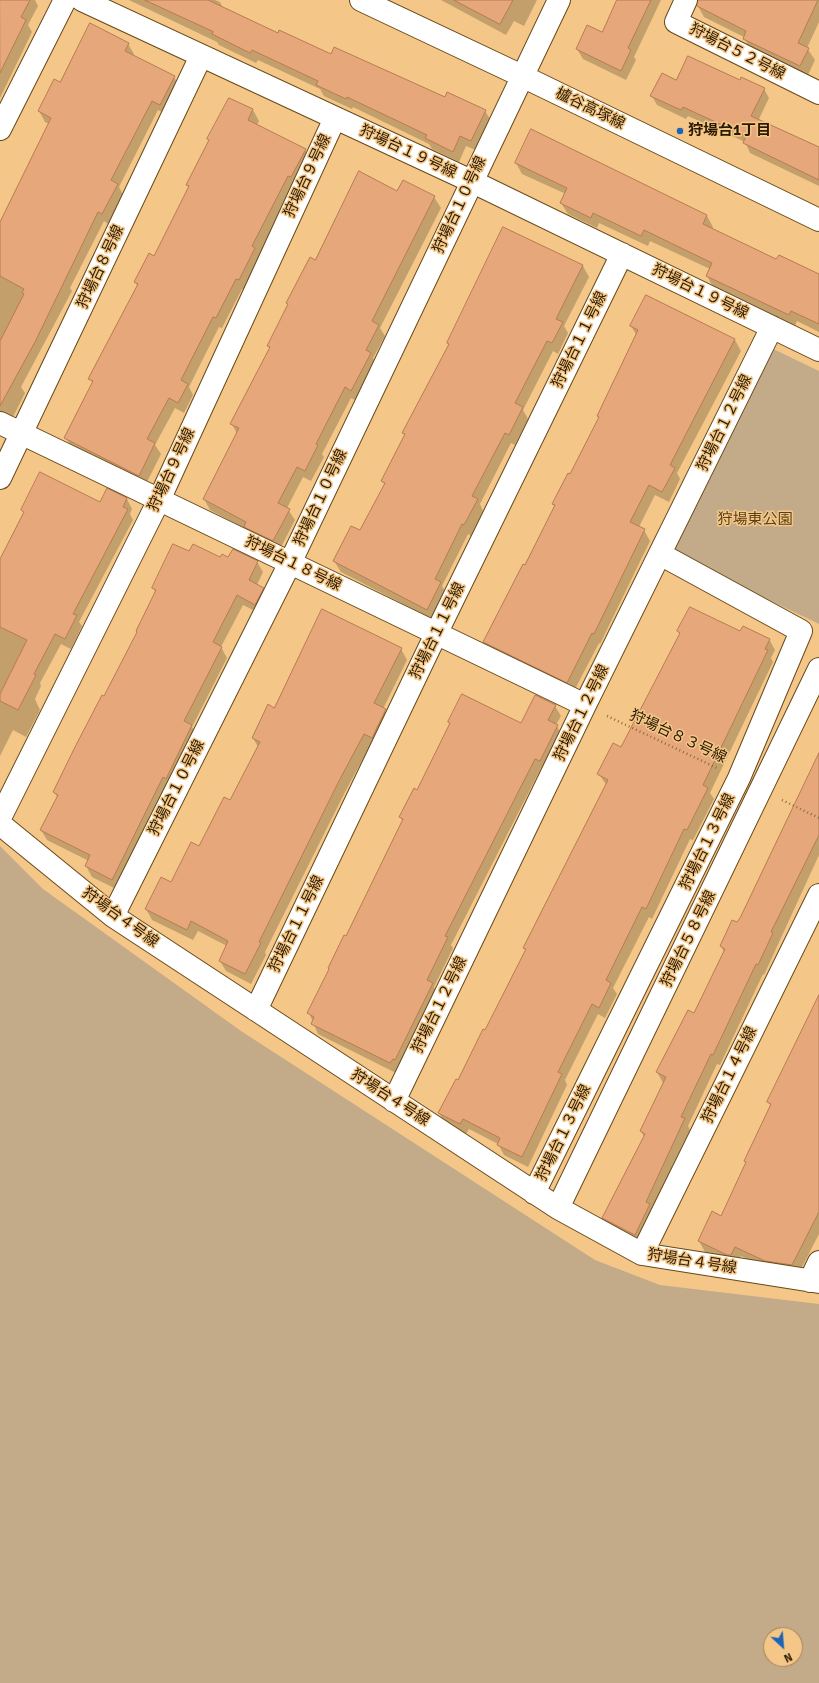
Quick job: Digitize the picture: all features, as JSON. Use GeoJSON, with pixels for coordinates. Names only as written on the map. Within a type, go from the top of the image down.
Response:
{"type":"FeatureCollection","features":[{"type":"Feature","properties":{"kind":"street"},"geometry":{"type":"LineString","coordinates":[[0,129],[65,0]]}},
{"type":"Feature","properties":{"kind":"street","name":"狩場台１９号線"},"geometry":{"type":"LineString","coordinates":[[82,0],[471,181],[819,350]]}},
{"type":"Feature","properties":{"kind":"street","name":"櫨谷高塚線"},"geometry":{"type":"LineString","coordinates":[[361,0],[522,76],[819,220]]}},
{"type":"Feature","properties":{"kind":"street","name":"狩場台１０号線"},"geometry":{"type":"LineString","coordinates":[[113,916],[290,563],[471,181],[559,0]]}},
{"type":"Feature","properties":{"kind":"street","name":"狩場台５２号線"},"geometry":{"type":"LineString","coordinates":[[686,0],[676,22],[817,88]]}},
{"type":"Feature","properties":{"kind":"street","name":"狩場台８号線"},"geometry":{"type":"LineString","coordinates":[[0,478],[201,56]]}},
{"type":"Feature","properties":{"kind":"street","name":"狩場台９号線"},"geometry":{"type":"LineString","coordinates":[[0,818],[159,500],[335,118]]}},
{"type":"Feature","properties":{"kind":"street","name":"狩場台１１号線"},"geometry":{"type":"LineString","coordinates":[[256,1010],[436,634],[622,254]]}},
{"type":"Feature","properties":{"kind":"street","name":"狩場台１２号線"},"geometry":{"type":"LineString","coordinates":[[394,1101],[585,705],[772,327]]}},
{"type":"Feature","properties":{"kind":"street","name":"狩場台１８号線"},"geometry":{"type":"LineString","coordinates":[[0,423],[585,705]]}},
{"type":"Feature","properties":{"kind":"street","name":"狩場台１３号線"},"geometry":{"type":"LineString","coordinates":[[534,1193],[739,778],[801,631],[660,554]]}},
{"type":"Feature","properties":{"kind":"street","name":"狩場台５８号線"},"geometry":{"type":"LineString","coordinates":[[558,1208],[762,790],[819,669]]}},
{"type":"Feature","properties":{"kind":"street","name":"狩場台４号線"},"geometry":{"type":"LineString","coordinates":[[0,824],[113,916],[558,1208],[642,1254],[814,1282]]}},
{"type":"Feature","properties":{"kind":"street","name":"狩場台１４号線"},"geometry":{"type":"LineString","coordinates":[[642,1254],[819,895]]}},
{"type":"Feature","properties":{"kind":"street"},"geometry":{"type":"LineString","coordinates":[[814,1282],[819,1262]]}},
{"type":"Feature","properties":{"kind":"path","name":"狩場台８３号線"},"geometry":{"type":"LineString","coordinates":[[585,705],[739,778]]}},
{"type":"Feature","properties":{"kind":"path"},"geometry":{"type":"LineString","coordinates":[[762,790],[819,818]]}},
{"type":"Feature","properties":{"kind":"green space","name":"狩場東公園"},"geometry":{"type":"Polygon","coordinates":[[[767,346],[819,371],[819,624],[667,551],[767,346]]]}},
{"type":"Feature","properties":{"kind":"green space"},"geometry":{"type":"Polygon","coordinates":[[[0,846],[43,889],[241,1031],[595,1260],[660,1285],[819,1304],[819,1683],[0,1683],[0,846]]]}},
{"type":"Feature","properties":{"kind":"building"},"geometry":{"type":"Polygon","coordinates":[[[0,0],[30,0],[21,17],[26,20],[0,73],[0,0]]]}},
{"type":"Feature","properties":{"kind":"building"},"geometry":{"type":"Polygon","coordinates":[[[145,0],[208,0],[278,33],[279,30],[331,54],[334,47],[445,97],[447,92],[486,110],[471,141],[460,136],[453,152],[425,138],[427,135],[347,97],[346,99],[316,85],[318,81],[252,50],[250,53],[212,34],[213,32],[145,0]]]}},
{"type":"Feature","properties":{"kind":"building"},"geometry":{"type":"Polygon","coordinates":[[[454,0],[513,0],[500,24],[454,0]]]}},
{"type":"Feature","properties":{"kind":"building"},"geometry":{"type":"Polygon","coordinates":[[[617,0],[651,0],[628,48],[631,50],[621,71],[576,49],[587,25],[602,32],[617,0]]]}},
{"type":"Feature","properties":{"kind":"building"},"geometry":{"type":"Polygon","coordinates":[[[698,0],[818,0],[798,43],[809,48],[800,66],[743,39],[746,31],[697,6],[698,0]]]}},
{"type":"Feature","properties":{"kind":"building"},"geometry":{"type":"Polygon","coordinates":[[[90,23],[129,43],[125,51],[175,76],[160,105],[152,101],[111,180],[118,184],[102,214],[98,212],[35,342],[0,406],[0,341],[24,294],[22,293],[24,289],[0,276],[0,222],[51,118],[38,111],[54,79],[60,82],[90,23]]]}},
{"type":"Feature","properties":{"kind":"building"},"geometry":{"type":"Polygon","coordinates":[[[688,56],[740,80],[741,77],[765,88],[751,116],[819,147],[819,180],[743,143],[746,136],[683,107],[681,110],[650,96],[662,73],[676,80],[688,56]]]}},
{"type":"Feature","properties":{"kind":"building"},"geometry":{"type":"Polygon","coordinates":[[[229,98],[253,109],[248,120],[306,149],[291,177],[288,176],[252,246],[255,248],[239,280],[236,279],[216,318],[213,317],[181,380],[188,384],[178,403],[169,398],[147,439],[155,443],[139,476],[64,438],[93,381],[88,379],[138,284],[134,282],[149,253],[154,256],[189,186],[186,185],[209,140],[207,139],[229,98]]]}},
{"type":"Feature","properties":{"kind":"building"},"geometry":{"type":"Polygon","coordinates":[[[531,129],[707,215],[703,224],[776,259],[779,255],[819,274],[819,324],[791,311],[789,315],[706,276],[712,263],[644,230],[641,236],[593,213],[591,218],[560,203],[567,188],[515,163],[531,129]]]}},
{"type":"Feature","properties":{"kind":"building"},"geometry":{"type":"Polygon","coordinates":[[[359,171],[397,191],[403,180],[435,196],[372,321],[379,325],[366,350],[371,353],[351,391],[345,387],[316,444],[318,445],[305,471],[297,467],[278,503],[290,509],[273,541],[244,527],[246,522],[203,499],[239,428],[230,424],[270,347],[267,346],[288,304],[286,303],[310,257],[315,260],[359,171]]]}},
{"type":"Feature","properties":{"kind":"building"},"geometry":{"type":"Polygon","coordinates":[[[503,227],[583,265],[556,319],[563,322],[552,343],[547,341],[515,403],[523,407],[509,435],[505,433],[472,496],[478,499],[464,525],[462,524],[435,579],[441,582],[427,610],[333,561],[351,526],[360,530],[385,483],[381,481],[405,434],[402,433],[449,344],[447,343],[503,227]]]}},
{"type":"Feature","properties":{"kind":"building"},"geometry":{"type":"Polygon","coordinates":[[[646,295],[735,339],[670,465],[675,468],[662,492],[649,485],[630,522],[645,529],[594,634],[592,633],[567,683],[483,642],[523,564],[525,565],[555,505],[552,504],[568,473],[570,474],[599,417],[597,416],[638,330],[630,326],[646,295]]]}},
{"type":"Feature","properties":{"kind":"building"},"geometry":{"type":"Polygon","coordinates":[[[40,472],[100,502],[107,488],[127,498],[123,507],[128,509],[73,614],[77,615],[65,639],[55,634],[34,674],[36,675],[18,710],[0,701],[0,694],[27,640],[0,627],[0,559],[24,512],[21,510],[40,472]]]}},
{"type":"Feature","properties":{"kind":"building"},"geometry":{"type":"Polygon","coordinates":[[[173,544],[189,551],[193,544],[220,557],[222,554],[228,557],[233,549],[258,561],[249,580],[264,588],[255,605],[237,595],[213,642],[222,647],[184,721],[192,725],[166,779],[163,777],[112,880],[85,866],[90,855],[40,830],[58,795],[53,792],[75,747],[102,695],[104,696],[137,632],[136,631],[156,590],[152,588],[173,544]]]}},
{"type":"Feature","properties":{"kind":"building"},"geometry":{"type":"Polygon","coordinates":[[[690,607],[740,631],[743,626],[770,639],[765,649],[768,650],[703,785],[708,788],[687,830],[684,829],[646,909],[642,907],[606,980],[611,983],[599,1008],[592,1004],[558,1072],[562,1074],[522,1157],[497,1145],[500,1138],[463,1119],[460,1124],[438,1113],[456,1079],[458,1080],[483,1029],[485,1030],[526,949],[523,948],[608,780],[597,774],[613,743],[621,747],[680,633],[677,631],[690,607]]]}},
{"type":"Feature","properties":{"kind":"building"},"geometry":{"type":"Polygon","coordinates":[[[322,609],[402,648],[374,703],[386,709],[372,738],[364,734],[259,942],[261,943],[245,974],[219,961],[228,941],[191,921],[187,930],[145,909],[161,877],[171,882],[191,842],[199,846],[224,797],[230,800],[260,742],[252,738],[268,704],[274,708],[322,609]]]}},
{"type":"Feature","properties":{"kind":"building"},"geometry":{"type":"Polygon","coordinates":[[[462,694],[521,723],[535,695],[556,705],[548,720],[558,725],[540,761],[535,759],[445,936],[448,937],[427,980],[433,983],[395,1060],[393,1059],[390,1063],[311,1024],[314,1017],[307,1013],[344,935],[346,936],[403,819],[399,817],[414,788],[417,790],[450,723],[448,722],[462,694]]]}},
{"type":"Feature","properties":{"kind":"building"},"geometry":{"type":"Polygon","coordinates":[[[819,753],[819,835],[771,932],[773,933],[758,965],[756,964],[713,1055],[711,1054],[681,1117],[685,1118],[646,1202],[650,1204],[635,1235],[602,1218],[645,1134],[640,1131],[666,1077],[656,1072],[688,1010],[694,1013],[725,949],[720,946],[732,920],[737,922],[740,918],[819,753]]]}},
{"type":"Feature","properties":{"kind":"building"},"geometry":{"type":"Polygon","coordinates":[[[819,995],[819,1212],[792,1265],[765,1261],[735,1247],[731,1255],[727,1255],[698,1241],[712,1211],[721,1216],[746,1162],[744,1161],[771,1104],[767,1102],[819,995]]]}},
{"type":"Feature","properties":{"kind":"place","name":"狩場台1丁目"},"geometry":{"type":"Point","coordinates":[680,131]}}]}
